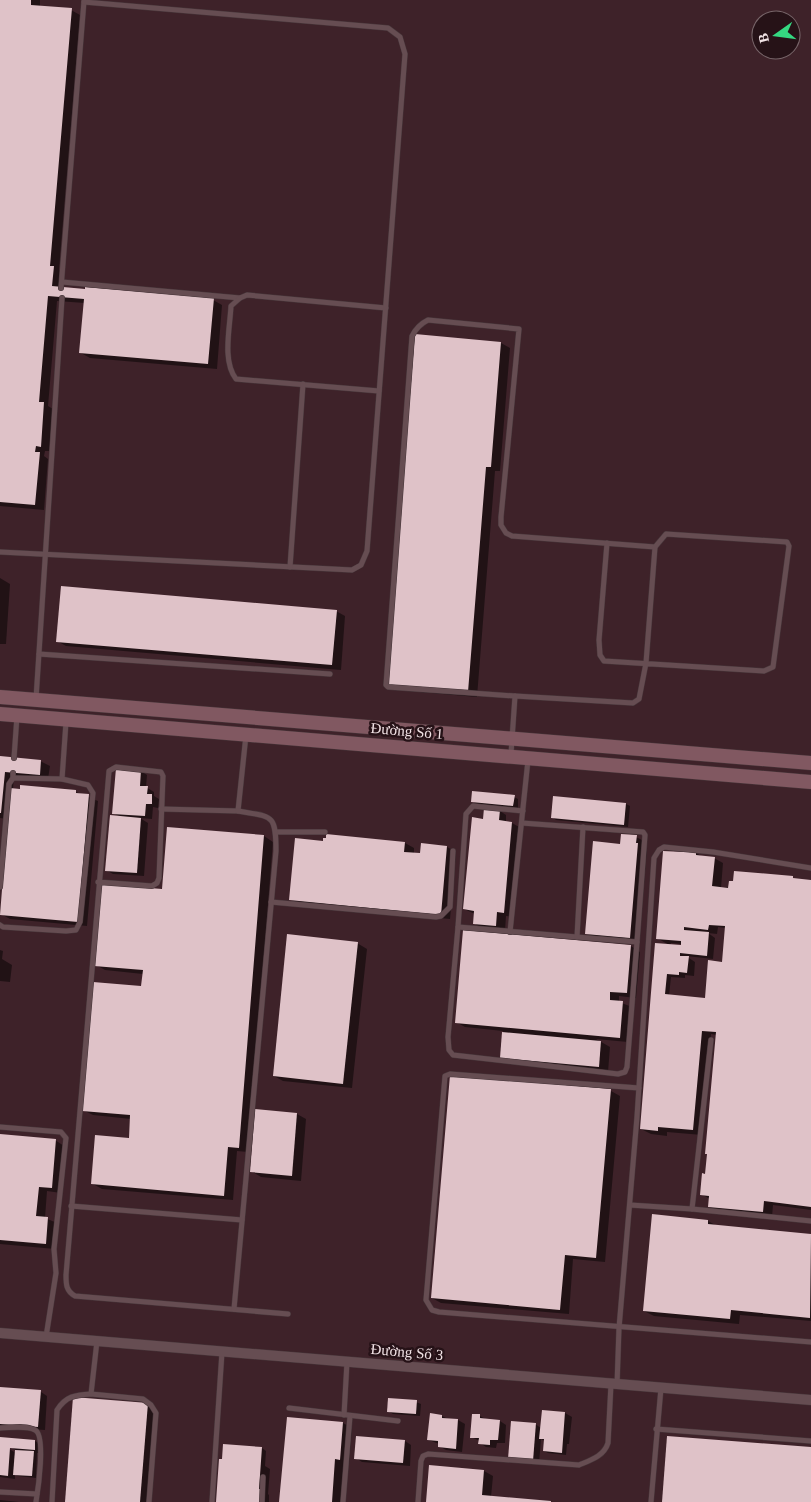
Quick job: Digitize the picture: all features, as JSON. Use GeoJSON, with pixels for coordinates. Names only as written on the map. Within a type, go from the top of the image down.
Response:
{"type":"FeatureCollection","features":[{"type":"Feature","properties":{"kind":"street","name":"Đường Số 1"},"geometry":{"type":"LineString","coordinates":[[0,697],[811,763]]}},
{"type":"Feature","properties":{"kind":"street","name":"Đường Số 1"},"geometry":{"type":"LineString","coordinates":[[0,714],[811,782]]}},
{"type":"Feature","properties":{"kind":"street","name":"Đường Số 3"},"geometry":{"type":"LineString","coordinates":[[0,1333],[811,1400]]}},
{"type":"Feature","properties":{"kind":"lane"},"geometry":{"type":"LineString","coordinates":[[0,552],[352,570],[361,565],[367,551],[386,308],[405,54],[400,37],[388,28],[84,1],[62,285],[240,298],[247,296],[386,308]]}},
{"type":"Feature","properties":{"kind":"lane"},"geometry":{"type":"LineString","coordinates":[[36,700],[62,298]]}},
{"type":"Feature","properties":{"kind":"lane"},"geometry":{"type":"LineString","coordinates":[[240,298],[231,306],[227,359],[230,371],[236,379],[379,391]]}},
{"type":"Feature","properties":{"kind":"lane"},"geometry":{"type":"LineString","coordinates":[[607,544],[599,640],[600,655],[604,661],[646,663],[764,671],[773,667],[789,546],[787,542],[666,534],[655,547],[646,663],[639,699],[633,703],[388,687],[386,685],[412,336],[415,329],[428,320],[519,329],[501,517],[501,525],[506,533],[512,536],[655,547]]}},
{"type":"Feature","properties":{"kind":"lane"},"geometry":{"type":"LineString","coordinates":[[290,567],[303,384]]}},
{"type":"Feature","properties":{"kind":"lane"},"geometry":{"type":"LineString","coordinates":[[39,654],[330,674]]}},
{"type":"Feature","properties":{"kind":"lane"},"geometry":{"type":"LineString","coordinates":[[511,756],[515,696]]}},
{"type":"Feature","properties":{"kind":"lane"},"geometry":{"type":"LineString","coordinates":[[14,758],[17,716]]}},
{"type":"Feature","properties":{"kind":"lane"},"geometry":{"type":"LineString","coordinates":[[62,779],[66,721]]}},
{"type":"Feature","properties":{"kind":"lane"},"geometry":{"type":"LineString","coordinates":[[238,811],[246,734]]}},
{"type":"Feature","properties":{"kind":"lane"},"geometry":{"type":"LineString","coordinates":[[510,932],[529,757]]}},
{"type":"Feature","properties":{"kind":"lane"},"geometry":{"type":"LineString","coordinates":[[98,882],[152,886],[157,883],[163,776],[161,772],[116,767],[110,768],[108,771],[98,882],[71,1206],[66,1275],[66,1285],[69,1293],[75,1296],[288,1314]]}},
{"type":"Feature","properties":{"kind":"lane"},"geometry":{"type":"LineString","coordinates":[[0,887],[9,784],[13,775],[62,779],[88,785],[93,793],[80,922],[76,930],[3,927],[0,925]]}},
{"type":"Feature","properties":{"kind":"lane"},"geometry":{"type":"LineString","coordinates":[[522,823],[639,830],[645,835],[627,1067],[625,1072],[618,1074],[453,1055],[449,1050],[448,1037],[466,814],[468,809],[473,806],[523,811]]}},
{"type":"Feature","properties":{"kind":"lane"},"geometry":{"type":"LineString","coordinates":[[160,809],[238,811],[266,816],[272,821],[276,832],[276,851],[234,1309]]}},
{"type":"Feature","properties":{"kind":"lane"},"geometry":{"type":"LineString","coordinates":[[577,937],[583,827]]}},
{"type":"Feature","properties":{"kind":"lane"},"geometry":{"type":"LineString","coordinates":[[276,832],[325,832]]}},
{"type":"Feature","properties":{"kind":"lane"},"geometry":{"type":"LineString","coordinates":[[418,1502],[421,1461],[423,1456],[428,1454],[579,1465],[606,1450],[614,1384],[630,1205],[654,858],[659,850],[664,847],[712,852],[811,868]]}},
{"type":"Feature","properties":{"kind":"lane"},"geometry":{"type":"LineString","coordinates":[[271,902],[441,916],[450,907],[453,851]]}},
{"type":"Feature","properties":{"kind":"lane"},"geometry":{"type":"LineString","coordinates":[[458,927],[637,942]]}},
{"type":"Feature","properties":{"kind":"lane"},"geometry":{"type":"LineString","coordinates":[[692,1209],[711,1040]]}},
{"type":"Feature","properties":{"kind":"lane"},"geometry":{"type":"LineString","coordinates":[[639,1088],[450,1074],[445,1076],[426,1300],[432,1310],[619,1328],[811,1342]]}},
{"type":"Feature","properties":{"kind":"lane"},"geometry":{"type":"LineString","coordinates":[[0,1127],[61,1132],[66,1138],[54,1249],[56,1273],[46,1337]]}},
{"type":"Feature","properties":{"kind":"lane"},"geometry":{"type":"LineString","coordinates":[[630,1205],[811,1221]]}},
{"type":"Feature","properties":{"kind":"lane"},"geometry":{"type":"LineString","coordinates":[[71,1206],[242,1220]]}},
{"type":"Feature","properties":{"kind":"lane"},"geometry":{"type":"LineString","coordinates":[[91,1394],[97,1341]]}},
{"type":"Feature","properties":{"kind":"lane"},"geometry":{"type":"LineString","coordinates":[[212,1502],[222,1352]]}},
{"type":"Feature","properties":{"kind":"lane"},"geometry":{"type":"LineString","coordinates":[[343,1502],[347,1415],[347,1362]]}},
{"type":"Feature","properties":{"kind":"lane"},"geometry":{"type":"LineString","coordinates":[[651,1502],[661,1388]]}},
{"type":"Feature","properties":{"kind":"lane"},"geometry":{"type":"LineString","coordinates":[[52,1502],[57,1410],[66,1398],[91,1394],[143,1399],[151,1405],[156,1413],[149,1502]]}},
{"type":"Feature","properties":{"kind":"lane"},"geometry":{"type":"LineString","coordinates":[[289,1408],[398,1421]]}},
{"type":"Feature","properties":{"kind":"lane"},"geometry":{"type":"LineString","coordinates":[[0,1428],[27,1428],[39,1433],[42,1444],[36,1502]]}},
{"type":"Feature","properties":{"kind":"lane"},"geometry":{"type":"LineString","coordinates":[[656,1429],[811,1441]]}},
{"type":"Feature","properties":{"kind":"lane"},"geometry":{"type":"LineString","coordinates":[[262,1502],[264,1477]]}},
{"type":"Feature","properties":{"kind":"lane"},"geometry":{"type":"LineString","coordinates":[[0,1492],[37,1494]]}},
{"type":"Feature","properties":{"kind":"shaded area"},"geometry":{"type":"Polygon","coordinates":[[[0,0],[811,0],[811,1502],[0,1502],[0,0]]]}},
{"type":"Feature","properties":{"kind":"building"},"geometry":{"type":"Polygon","coordinates":[[[0,0],[31,0],[31,5],[72,8],[50,266],[54,266],[52,286],[214,298],[208,364],[79,353],[84,299],[48,296],[39,402],[44,402],[41,447],[36,446],[35,452],[40,452],[35,505],[0,502],[0,0]]]}},
{"type":"Feature","properties":{"kind":"building"},"geometry":{"type":"Polygon","coordinates":[[[415,334],[501,342],[491,467],[486,467],[468,692],[386,685],[415,334]]]}},
{"type":"Feature","properties":{"kind":"building"},"geometry":{"type":"Polygon","coordinates":[[[61,586],[337,610],[332,665],[56,642],[61,586]]]}},
{"type":"Feature","properties":{"kind":"building"},"geometry":{"type":"Polygon","coordinates":[[[0,756],[41,760],[40,775],[5,772],[1,813],[0,813],[0,756]]]}},
{"type":"Feature","properties":{"kind":"building"},"geometry":{"type":"Polygon","coordinates":[[[116,768],[141,770],[140,786],[148,786],[147,794],[152,794],[152,804],[146,804],[145,816],[112,814],[116,768]]]}},
{"type":"Feature","properties":{"kind":"building"},"geometry":{"type":"Polygon","coordinates":[[[20,785],[76,790],[76,793],[89,794],[78,922],[0,915],[10,788],[20,789],[20,785]]]}},
{"type":"Feature","properties":{"kind":"building"},"geometry":{"type":"Polygon","coordinates":[[[472,791],[515,795],[513,806],[471,802],[472,791]]]}},
{"type":"Feature","properties":{"kind":"building"},"geometry":{"type":"Polygon","coordinates":[[[553,796],[626,803],[624,825],[551,818],[553,796]]]}},
{"type":"Feature","properties":{"kind":"building"},"geometry":{"type":"Polygon","coordinates":[[[484,808],[500,810],[499,820],[512,822],[504,913],[497,912],[496,926],[473,924],[474,911],[463,909],[472,817],[483,819],[484,808]]]}},
{"type":"Feature","properties":{"kind":"building"},"geometry":{"type":"Polygon","coordinates":[[[110,815],[141,818],[137,873],[105,871],[110,815]]]}},
{"type":"Feature","properties":{"kind":"building"},"geometry":{"type":"Polygon","coordinates":[[[167,827],[264,835],[239,1148],[228,1147],[224,1196],[91,1184],[95,1135],[129,1138],[130,1115],[82,1111],[93,982],[141,986],[143,970],[94,966],[101,884],[162,889],[167,827]]]}},
{"type":"Feature","properties":{"kind":"building"},"geometry":{"type":"Polygon","coordinates":[[[326,834],[405,842],[404,852],[420,853],[421,843],[447,846],[441,915],[289,900],[295,838],[323,841],[323,838],[326,838],[326,834]]]}},
{"type":"Feature","properties":{"kind":"building"},"geometry":{"type":"Polygon","coordinates":[[[621,834],[637,835],[636,843],[638,843],[630,938],[585,934],[593,841],[620,844],[621,834]]]}},
{"type":"Feature","properties":{"kind":"building"},"geometry":{"type":"Polygon","coordinates":[[[684,850],[696,851],[696,855],[715,857],[712,886],[728,888],[729,881],[733,881],[734,871],[793,876],[793,878],[811,880],[811,1207],[764,1201],[763,1212],[708,1207],[709,1196],[700,1195],[702,1173],[705,1174],[707,1154],[705,1154],[716,1032],[702,1031],[693,1130],[658,1127],[658,1131],[640,1129],[655,943],[681,945],[681,941],[656,939],[663,851],[684,852],[684,850]],[[709,925],[708,930],[684,927],[684,930],[709,932],[707,956],[680,953],[680,956],[689,956],[687,973],[679,972],[679,975],[667,974],[665,994],[705,998],[708,960],[722,962],[725,926],[709,925]]]}},
{"type":"Feature","properties":{"kind":"building"},"geometry":{"type":"Polygon","coordinates":[[[463,930],[631,945],[627,993],[610,992],[610,1000],[623,1001],[620,1038],[455,1023],[463,930]]]}},
{"type":"Feature","properties":{"kind":"building"},"geometry":{"type":"Polygon","coordinates":[[[287,934],[358,942],[343,1084],[273,1076],[287,934]]]}},
{"type":"Feature","properties":{"kind":"building"},"geometry":{"type":"Polygon","coordinates":[[[502,1032],[601,1041],[599,1067],[500,1058],[502,1032]]]}},
{"type":"Feature","properties":{"kind":"building"},"geometry":{"type":"Polygon","coordinates":[[[450,1075],[611,1089],[596,1258],[565,1255],[560,1310],[431,1298],[450,1075]]]}},
{"type":"Feature","properties":{"kind":"building"},"geometry":{"type":"Polygon","coordinates":[[[255,1109],[297,1113],[292,1176],[250,1172],[255,1109]]]}},
{"type":"Feature","properties":{"kind":"building"},"geometry":{"type":"Polygon","coordinates":[[[0,1134],[56,1139],[52,1188],[39,1187],[36,1216],[48,1217],[46,1244],[0,1240],[0,1134]]]}},
{"type":"Feature","properties":{"kind":"building"},"geometry":{"type":"Polygon","coordinates":[[[652,1214],[708,1220],[708,1224],[811,1234],[810,1318],[731,1310],[730,1319],[643,1311],[652,1214]]]}},
{"type":"Feature","properties":{"kind":"building"},"geometry":{"type":"Polygon","coordinates":[[[0,1387],[41,1390],[38,1427],[0,1424],[0,1387]]]}},
{"type":"Feature","properties":{"kind":"building"},"geometry":{"type":"Polygon","coordinates":[[[73,1397],[148,1403],[140,1502],[65,1502],[73,1397]]]}},
{"type":"Feature","properties":{"kind":"building"},"geometry":{"type":"Polygon","coordinates":[[[388,1398],[417,1400],[416,1414],[387,1412],[388,1398]]]}},
{"type":"Feature","properties":{"kind":"building"},"geometry":{"type":"Polygon","coordinates":[[[542,1410],[565,1412],[562,1453],[543,1451],[544,1439],[539,1439],[542,1410]]]}},
{"type":"Feature","properties":{"kind":"building"},"geometry":{"type":"Polygon","coordinates":[[[430,1413],[442,1415],[442,1418],[458,1419],[456,1449],[438,1447],[438,1441],[427,1440],[430,1413]]]}},
{"type":"Feature","properties":{"kind":"building"},"geometry":{"type":"Polygon","coordinates":[[[472,1414],[480,1414],[480,1418],[500,1420],[498,1440],[490,1440],[490,1445],[478,1444],[479,1438],[470,1438],[472,1414]]]}},
{"type":"Feature","properties":{"kind":"building"},"geometry":{"type":"Polygon","coordinates":[[[287,1417],[343,1422],[340,1460],[335,1459],[332,1502],[279,1502],[287,1417]]]}},
{"type":"Feature","properties":{"kind":"building"},"geometry":{"type":"Polygon","coordinates":[[[511,1421],[536,1423],[533,1461],[508,1459],[511,1421]]]}},
{"type":"Feature","properties":{"kind":"building"},"geometry":{"type":"Polygon","coordinates":[[[356,1436],[405,1440],[403,1463],[354,1459],[356,1436]]]}},
{"type":"Feature","properties":{"kind":"building"},"geometry":{"type":"Polygon","coordinates":[[[667,1436],[811,1447],[811,1502],[662,1502],[667,1436]]]}},
{"type":"Feature","properties":{"kind":"building"},"geometry":{"type":"Polygon","coordinates":[[[0,1437],[35,1440],[35,1450],[10,1448],[8,1476],[0,1475],[0,1437]]]}},
{"type":"Feature","properties":{"kind":"building"},"geometry":{"type":"Polygon","coordinates":[[[223,1444],[262,1447],[260,1502],[216,1502],[219,1459],[222,1459],[223,1444]]]}},
{"type":"Feature","properties":{"kind":"building"},"geometry":{"type":"Polygon","coordinates":[[[15,1450],[34,1451],[32,1476],[13,1475],[15,1450]]]}},
{"type":"Feature","properties":{"kind":"building"},"geometry":{"type":"Polygon","coordinates":[[[429,1465],[484,1470],[482,1495],[551,1502],[426,1502],[429,1465]]]}}]}
